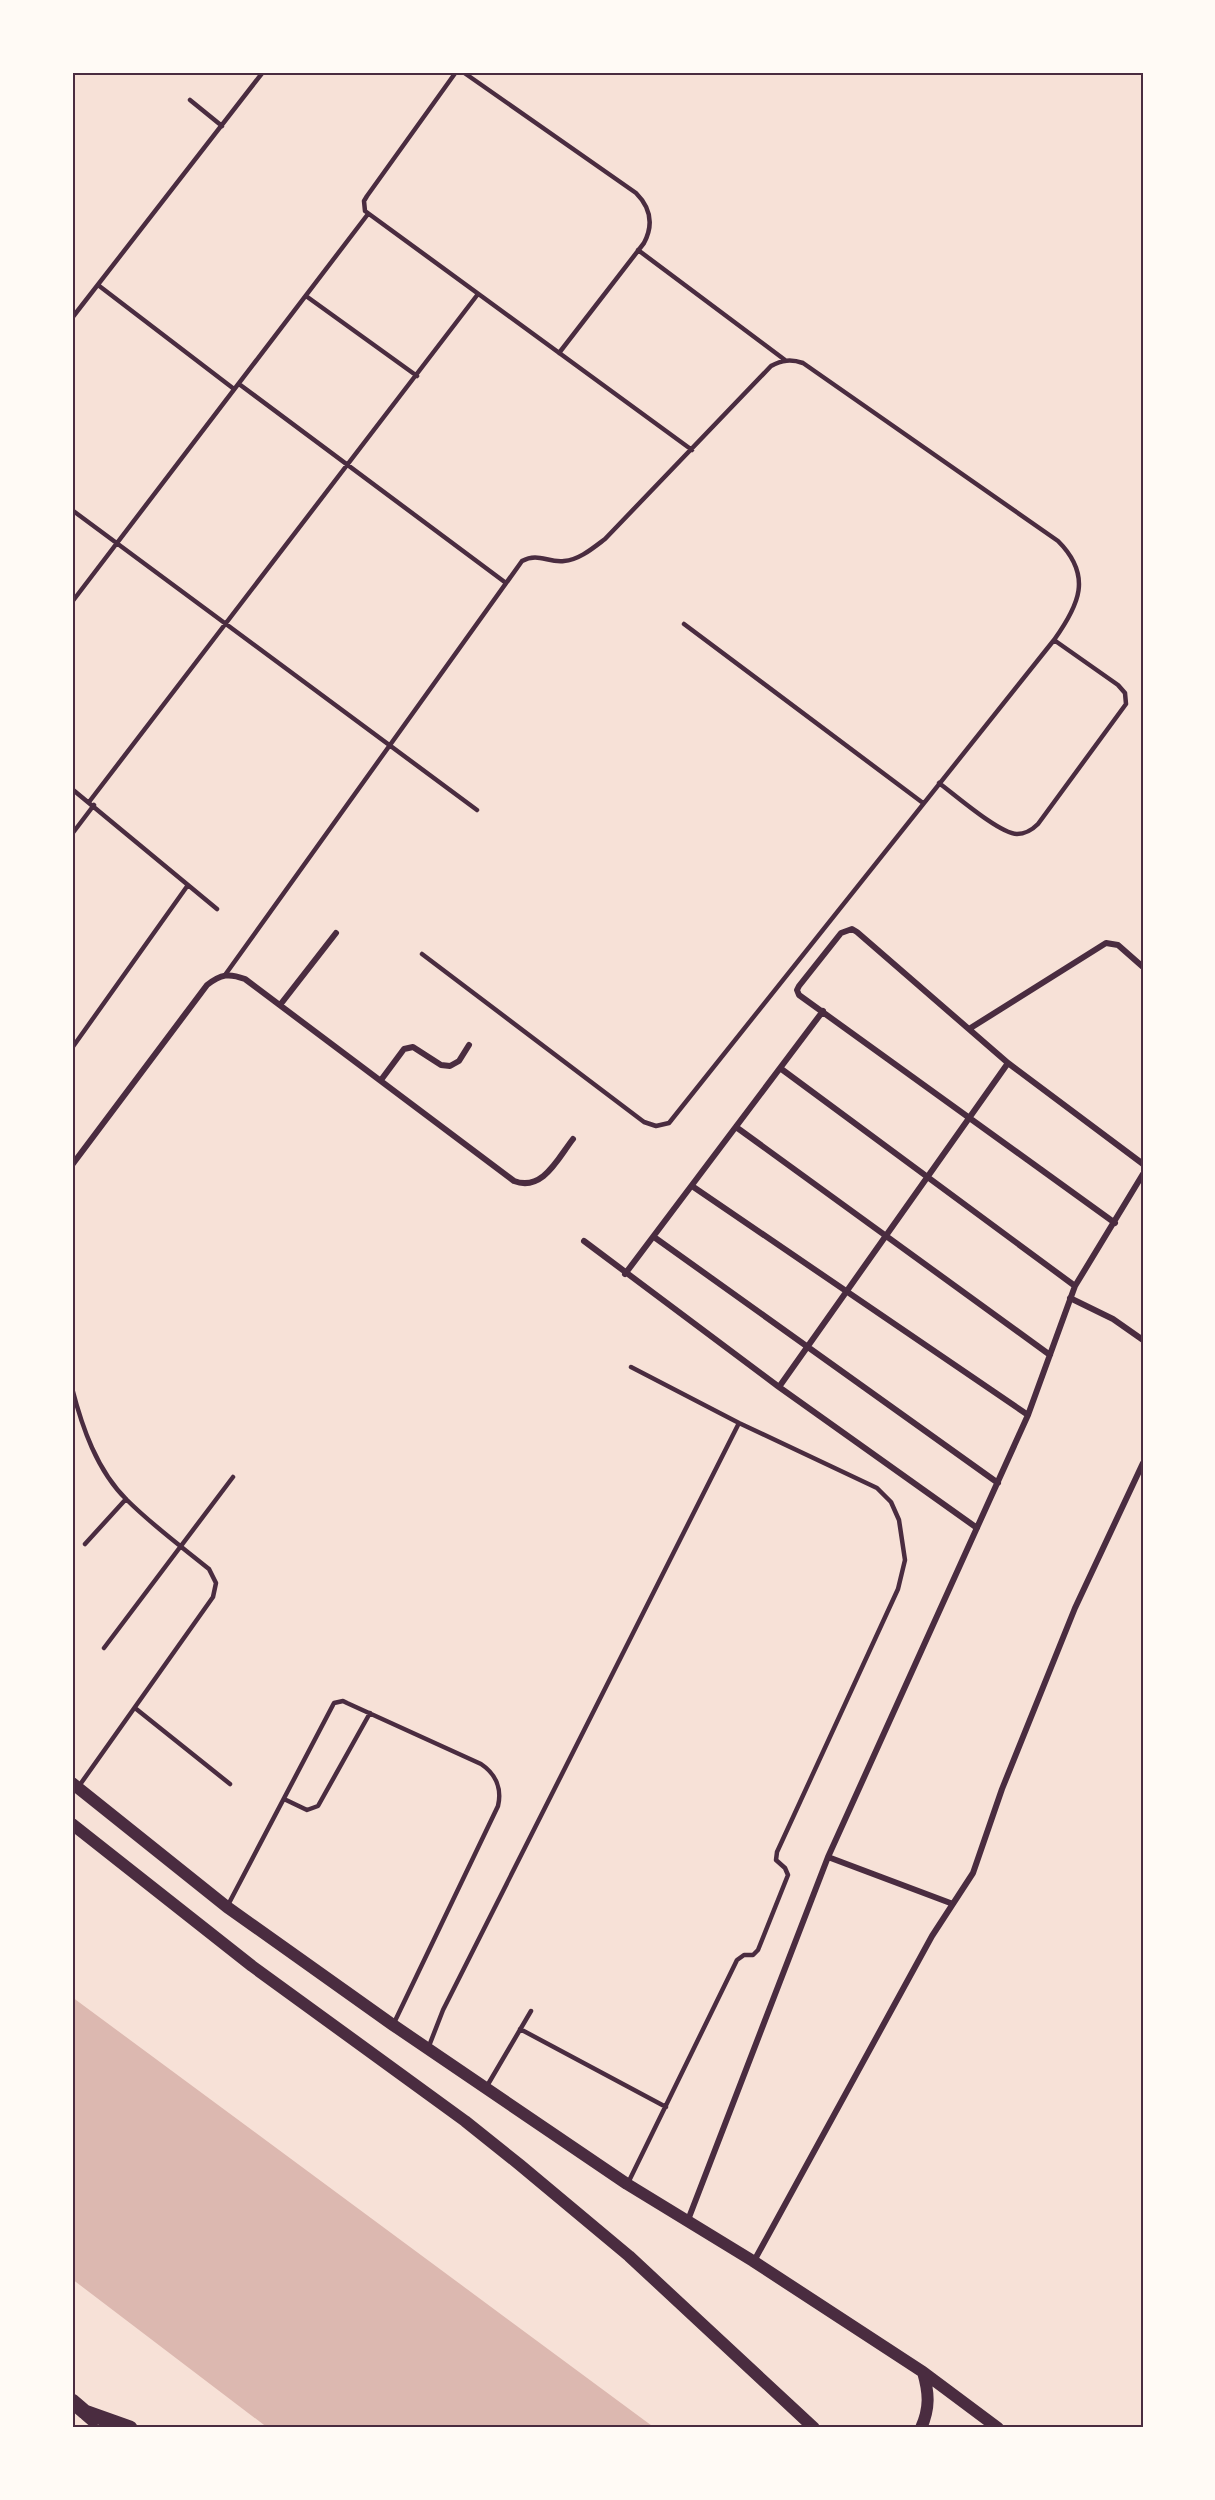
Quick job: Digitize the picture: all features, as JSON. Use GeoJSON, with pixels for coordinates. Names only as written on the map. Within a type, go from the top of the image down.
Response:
{"type":"FeatureCollection","features":[{"type":"Feature","properties":{"kind":"main road"},"geometry":{"type":"LineString","coordinates":[[75,1785],[227,1907],[393,2025],[627,2184],[753,2261],[923,2372],[998,2428]]}},
{"type":"Feature","properties":{"kind":"main road"},"geometry":{"type":"LineString","coordinates":[[72,1824],[243,1959],[465,2121],[520,2165],[629,2256],[814,2428]]}},
{"type":"Feature","properties":{"kind":"main road"},"geometry":{"type":"LineString","coordinates":[[921,2428],[927,2415],[929,2393],[923,2372]]}},
{"type":"Feature","properties":{"kind":"main road"},"geometry":{"type":"LineString","coordinates":[[72,2401],[104,2428]]}},
{"type":"Feature","properties":{"kind":"main road"},"geometry":{"type":"LineString","coordinates":[[85,2412],[129,2428]]}},
{"type":"Feature","properties":{"kind":"street"},"geometry":{"type":"LineString","coordinates":[[1115,1223],[799,995],[797,990],[841,933],[852,929],[1008,1063],[1143,1164]]}},
{"type":"Feature","properties":{"kind":"street"},"geometry":{"type":"LineString","coordinates":[[280,1005],[336,933]]}},
{"type":"Feature","properties":{"kind":"street"},"geometry":{"type":"LineString","coordinates":[[969,1029],[1106,943],[1118,945],[1143,967]]}},
{"type":"Feature","properties":{"kind":"street"},"geometry":{"type":"LineString","coordinates":[[72,1165],[207,985],[218,976],[232,974],[245,979],[514,1181],[530,1184],[544,1177],[573,1139]]}},
{"type":"Feature","properties":{"kind":"street"},"geometry":{"type":"LineString","coordinates":[[626,1274],[823,1011]]}},
{"type":"Feature","properties":{"kind":"street"},"geometry":{"type":"LineString","coordinates":[[381,1080],[404,1049],[413,1047],[441,1065],[450,1066],[459,1060],[469,1045]]}},
{"type":"Feature","properties":{"kind":"street"},"geometry":{"type":"LineString","coordinates":[[779,1387],[1008,1063]]}},
{"type":"Feature","properties":{"kind":"street"},"geometry":{"type":"LineString","coordinates":[[780,1068],[1075,1286]]}},
{"type":"Feature","properties":{"kind":"street"},"geometry":{"type":"LineString","coordinates":[[736,1126],[1050,1355]]}},
{"type":"Feature","properties":{"kind":"street"},"geometry":{"type":"LineString","coordinates":[[687,2221],[828,1857],[1028,1415],[1075,1286],[1143,1174]]}},
{"type":"Feature","properties":{"kind":"street"},"geometry":{"type":"LineString","coordinates":[[692,1186],[1028,1415]]}},
{"type":"Feature","properties":{"kind":"street"},"geometry":{"type":"LineString","coordinates":[[654,1237],[998,1483]]}},
{"type":"Feature","properties":{"kind":"street"},"geometry":{"type":"LineString","coordinates":[[584,1241],[779,1387],[977,1528]]}},
{"type":"Feature","properties":{"kind":"street"},"geometry":{"type":"LineString","coordinates":[[1070,1298],[1113,1319],[1143,1340]]}},
{"type":"Feature","properties":{"kind":"street"},"geometry":{"type":"LineString","coordinates":[[753,2261],[932,1936],[973,1873],[1002,1789],[1075,1608],[1143,1463]]}},
{"type":"Feature","properties":{"kind":"street"},"geometry":{"type":"LineString","coordinates":[[828,1857],[953,1904]]}},
{"type":"Feature","properties":{"kind":"lane"},"geometry":{"type":"LineString","coordinates":[[72,318],[263,72]]}},
{"type":"Feature","properties":{"kind":"lane"},"geometry":{"type":"LineString","coordinates":[[456,72],[367,195],[364,207],[368,214],[692,450]]}},
{"type":"Feature","properties":{"kind":"lane"},"geometry":{"type":"LineString","coordinates":[[463,72],[643,200],[648,209],[650,228],[644,243],[559,353]]}},
{"type":"Feature","properties":{"kind":"lane"},"geometry":{"type":"LineString","coordinates":[[190,100],[222,126]]}},
{"type":"Feature","properties":{"kind":"lane"},"geometry":{"type":"LineString","coordinates":[[72,602],[368,214]]}},
{"type":"Feature","properties":{"kind":"lane"},"geometry":{"type":"LineString","coordinates":[[422,954],[644,1122],[650,1125],[663,1125],[675,1119],[1054,640],[1071,615],[1079,593],[1077,569],[1066,549],[1058,541],[803,363],[786,360],[638,250]]}},
{"type":"Feature","properties":{"kind":"lane"},"geometry":{"type":"LineString","coordinates":[[98,285],[234,389]]}},
{"type":"Feature","properties":{"kind":"lane"},"geometry":{"type":"LineString","coordinates":[[72,834],[226,624],[478,294]]}},
{"type":"Feature","properties":{"kind":"lane"},"geometry":{"type":"LineString","coordinates":[[306,296],[417,376]]}},
{"type":"Feature","properties":{"kind":"lane"},"geometry":{"type":"LineString","coordinates":[[225,975],[522,561],[541,557],[556,562],[565,561],[590,550],[614,530],[771,366],[786,360]]}},
{"type":"Feature","properties":{"kind":"lane"},"geometry":{"type":"LineString","coordinates":[[239,384],[506,583]]}},
{"type":"Feature","properties":{"kind":"lane"},"geometry":{"type":"LineString","coordinates":[[72,510],[477,810]]}},
{"type":"Feature","properties":{"kind":"lane"},"geometry":{"type":"LineString","coordinates":[[684,624],[923,803]]}},
{"type":"Feature","properties":{"kind":"lane"},"geometry":{"type":"LineString","coordinates":[[939,783],[1003,830],[1017,834],[1025,833],[1038,825],[1126,704],[1122,689],[1054,640]]}},
{"type":"Feature","properties":{"kind":"lane"},"geometry":{"type":"LineString","coordinates":[[72,789],[217,909]]}},
{"type":"Feature","properties":{"kind":"lane"},"geometry":{"type":"LineString","coordinates":[[72,1048],[188,885]]}},
{"type":"Feature","properties":{"kind":"lane"},"geometry":{"type":"LineString","coordinates":[[627,2184],[737,1960],[744,1955],[753,1955],[758,1950],[788,1875],[785,1868],[776,1860],[777,1852],[898,1589],[904,1570],[905,1550],[899,1520],[891,1502],[878,1488],[739,1423],[631,1367]]}},
{"type":"Feature","properties":{"kind":"lane"},"geometry":{"type":"LineString","coordinates":[[72,1388],[83,1427],[113,1482],[126,1499],[209,1569],[214,1575],[216,1590],[135,1708],[75,1785]]}},
{"type":"Feature","properties":{"kind":"lane"},"geometry":{"type":"LineString","coordinates":[[428,2048],[448,2000],[739,1423]]}},
{"type":"Feature","properties":{"kind":"lane"},"geometry":{"type":"LineString","coordinates":[[104,1648],[233,1477]]}},
{"type":"Feature","properties":{"kind":"lane"},"geometry":{"type":"LineString","coordinates":[[85,1544],[126,1499]]}},
{"type":"Feature","properties":{"kind":"lane"},"geometry":{"type":"LineString","coordinates":[[227,1907],[334,1703],[343,1701],[481,1764],[495,1779],[500,1792],[495,1813],[393,2025]]}},
{"type":"Feature","properties":{"kind":"lane"},"geometry":{"type":"LineString","coordinates":[[135,1708],[230,1784]]}},
{"type":"Feature","properties":{"kind":"lane"},"geometry":{"type":"LineString","coordinates":[[284,1799],[307,1810],[318,1806],[370,1713]]}},
{"type":"Feature","properties":{"kind":"lane"},"geometry":{"type":"LineString","coordinates":[[486,2088],[531,2011]]}},
{"type":"Feature","properties":{"kind":"lane"},"geometry":{"type":"LineString","coordinates":[[520,2030],[666,2107]]}},
{"type":"Feature","properties":{"kind":"shaded area"},"geometry":{"type":"Polygon","coordinates":[[[72,1997],[655,2428],[268,2428],[72,2279],[72,1997]]]}}]}
